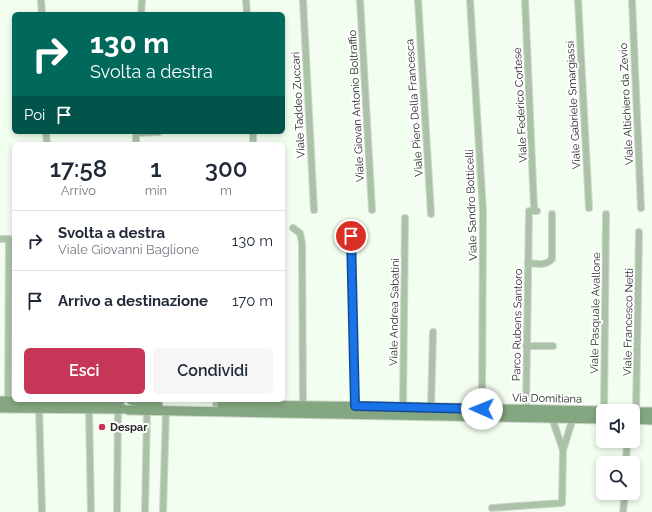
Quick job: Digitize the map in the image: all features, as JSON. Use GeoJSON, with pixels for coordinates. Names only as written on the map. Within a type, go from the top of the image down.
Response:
{"type":"FeatureCollection","features":[{"type":"Feature","properties":{"kind":"main road","name":"Via Domitiana"},"geometry":{"type":"LineString","coordinates":[[32,402],[122,406],[166,411],[596,419]]}},
{"type":"Feature","properties":{"kind":"main road"},"geometry":{"type":"LineString","coordinates":[[122,406],[130,408],[132,404],[131,402]]}},
{"type":"Feature","properties":{"kind":"main road","name":"Via Domitiana"},"geometry":{"type":"LineString","coordinates":[[138,402],[151,405],[247,403],[303,406],[596,411]]}},
{"type":"Feature","properties":{"kind":"main road","name":"Via Domitiana"},"geometry":{"type":"LineString","coordinates":[[0,408],[40,408],[89,404]]}},
{"type":"Feature","properties":{"kind":"main road"},"geometry":{"type":"LineString","coordinates":[[640,413],[652,412]]}},
{"type":"Feature","properties":{"kind":"main road"},"geometry":{"type":"LineString","coordinates":[[640,416],[652,420]]}},
{"type":"Feature","properties":{"kind":"street"},"geometry":{"type":"LineString","coordinates":[[41,0],[42,12]]}},
{"type":"Feature","properties":{"kind":"street"},"geometry":{"type":"LineString","coordinates":[[141,12],[142,0]]}},
{"type":"Feature","properties":{"kind":"street"},"geometry":{"type":"LineString","coordinates":[[246,0],[246,12]]}},
{"type":"Feature","properties":{"kind":"street","name":"Viale Taddeo Zuccari"},"geometry":{"type":"LineString","coordinates":[[303,0],[314,210]]}},
{"type":"Feature","properties":{"kind":"street","name":"Viale Giovan Antonio Boltraffio"},"geometry":{"type":"LineString","coordinates":[[360,0],[372,210]]}},
{"type":"Feature","properties":{"kind":"street","name":"Viale Piero Della Francesca"},"geometry":{"type":"LineString","coordinates":[[418,0],[431,214]]}},
{"type":"Feature","properties":{"kind":"street","name":"Viale Sandro Botticelli"},"geometry":{"type":"LineString","coordinates":[[470,0],[483,211],[482,409]]}},
{"type":"Feature","properties":{"kind":"street","name":"Viale Federico Cortese"},"geometry":{"type":"LineString","coordinates":[[525,0],[536,210],[529,211],[528,263]]}},
{"type":"Feature","properties":{"kind":"street","name":"Viale Gabriele Smargiassi"},"geometry":{"type":"LineString","coordinates":[[578,0],[588,208]]}},
{"type":"Feature","properties":{"kind":"street","name":"Viale Altichiero da Zevio"},"geometry":{"type":"LineString","coordinates":[[632,0],[641,208]]}},
{"type":"Feature","properties":{"kind":"street","name":"Parco Rubens Santoro"},"geometry":{"type":"LineString","coordinates":[[526,410],[528,263],[544,264],[549,263],[552,259],[552,214]]}},
{"type":"Feature","properties":{"kind":"street","name":"Viale Pasquale Avallone"},"geometry":{"type":"LineString","coordinates":[[604,404],[606,214]]}},
{"type":"Feature","properties":{"kind":"street","name":"Viale Andrea Sabatini"},"geometry":{"type":"LineString","coordinates":[[403,407],[405,218]]}},
{"type":"Feature","properties":{"kind":"street"},"geometry":{"type":"LineString","coordinates":[[293,228],[300,233],[302,243],[303,406]]}},
{"type":"Feature","properties":{"kind":"street","name":"Viale Francesco Netti"},"geometry":{"type":"LineString","coordinates":[[634,404],[639,232]]}},
{"type":"Feature","properties":{"kind":"street"},"geometry":{"type":"LineString","coordinates":[[351,236],[355,406]]}},
{"type":"Feature","properties":{"kind":"street"},"geometry":{"type":"LineString","coordinates":[[0,239],[11,239],[4,401]]}},
{"type":"Feature","properties":{"kind":"street"},"geometry":{"type":"LineString","coordinates":[[431,408],[433,332]]}},
{"type":"Feature","properties":{"kind":"street"},"geometry":{"type":"LineString","coordinates":[[526,346],[553,346]]}},
{"type":"Feature","properties":{"kind":"street"},"geometry":{"type":"LineString","coordinates":[[89,404],[91,512]]}},
{"type":"Feature","properties":{"kind":"street"},"geometry":{"type":"LineString","coordinates":[[116,512],[122,406]]}},
{"type":"Feature","properties":{"kind":"street"},"geometry":{"type":"LineString","coordinates":[[40,408],[42,512]]}},
{"type":"Feature","properties":{"kind":"street"},"geometry":{"type":"LineString","coordinates":[[145,512],[147,410]]}},
{"type":"Feature","properties":{"kind":"street"},"geometry":{"type":"LineString","coordinates":[[163,512],[166,411]]}},
{"type":"Feature","properties":{"kind":"street"},"geometry":{"type":"LineString","coordinates":[[552,418],[563,450]]}},
{"type":"Feature","properties":{"kind":"street"},"geometry":{"type":"LineString","coordinates":[[492,508],[562,503],[563,450],[573,418]]}},
{"type":"Feature","properties":{"kind":"street"},"geometry":{"type":"LineString","coordinates":[[623,512],[624,500]]}},
{"type":"Feature","properties":{"kind":"place","name":"Despar"},"geometry":{"type":"Point","coordinates":[102,427]}},
{"type":"Feature","properties":{"kind":"route"},"geometry":{"type":"LineString","coordinates":[[351,236],[355,406],[482,409]]}}]}
